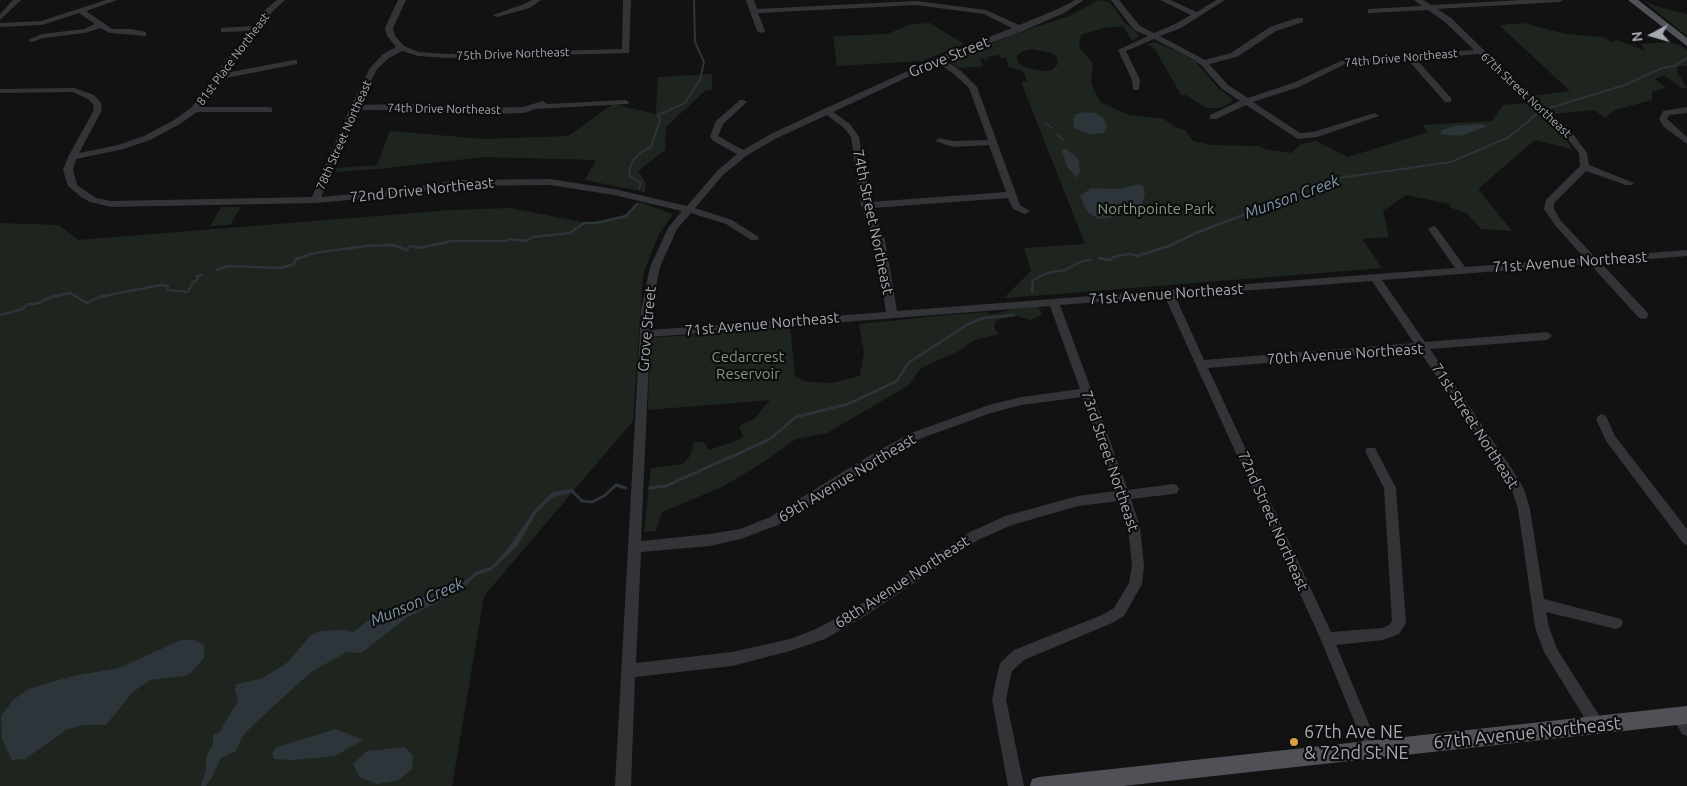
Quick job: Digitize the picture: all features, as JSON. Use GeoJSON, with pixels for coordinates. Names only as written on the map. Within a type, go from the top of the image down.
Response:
{"type":"FeatureCollection","features":[{"type":"Feature","properties":{"kind":"main road"},"geometry":{"type":"LineString","coordinates":[[1632,0],[1687,43]]}},
{"type":"Feature","properties":{"kind":"main road","name":"67th Avenue Northeast"},"geometry":{"type":"LineString","coordinates":[[1039,786],[1597,725],[1684,720]]}},
{"type":"Feature","properties":{"kind":"street"},"geometry":{"type":"LineString","coordinates":[[0,18],[17,0]]}},
{"type":"Feature","properties":{"kind":"street"},"geometry":{"type":"LineString","coordinates":[[0,25],[42,23],[82,12],[112,0]]}},
{"type":"Feature","properties":{"kind":"street","name":"81st Place Northeast"},"geometry":{"type":"LineString","coordinates":[[72,157],[120,147],[147,138],[177,122],[195,109],[229,62],[248,43],[269,11],[281,0]]}},
{"type":"Feature","properties":{"kind":"street"},"geometry":{"type":"LineString","coordinates":[[400,48],[389,28],[402,0]]}},
{"type":"Feature","properties":{"kind":"street"},"geometry":{"type":"LineString","coordinates":[[497,15],[528,6],[537,0]]}},
{"type":"Feature","properties":{"kind":"street","name":"75th Drive Northeast"},"geometry":{"type":"LineString","coordinates":[[400,48],[418,54],[446,56],[626,51],[627,0]]}},
{"type":"Feature","properties":{"kind":"street"},"geometry":{"type":"LineString","coordinates":[[750,0],[761,31]]}},
{"type":"Feature","properties":{"kind":"street","name":"Grove Street"},"geometry":{"type":"LineString","coordinates":[[623,786],[646,312],[654,267],[673,228],[687,209],[720,173],[743,154],[774,136],[939,60],[1020,29],[1061,11],[1080,0]]}},
{"type":"Feature","properties":{"kind":"street"},"geometry":{"type":"LineString","coordinates":[[1115,0],[1130,22],[1153,37],[1194,56],[1204,63],[1224,87],[1298,136],[1314,135],[1375,116]]}},
{"type":"Feature","properties":{"kind":"street"},"geometry":{"type":"LineString","coordinates":[[1164,0],[1196,14]]}},
{"type":"Feature","properties":{"kind":"street"},"geometry":{"type":"LineString","coordinates":[[1136,88],[1136,80],[1122,50],[1185,22],[1221,0]]}},
{"type":"Feature","properties":{"kind":"street","name":"67th Street Northeast"},"geometry":{"type":"LineString","coordinates":[[1418,0],[1448,20],[1534,104],[1570,136],[1583,153],[1585,167]]}},
{"type":"Feature","properties":{"kind":"street"},"geometry":{"type":"LineString","coordinates":[[1371,11],[1558,0]]}},
{"type":"Feature","properties":{"kind":"street"},"geometry":{"type":"LineString","coordinates":[[753,11],[916,3],[975,9],[997,16],[1020,29]]}},
{"type":"Feature","properties":{"kind":"street"},"geometry":{"type":"LineString","coordinates":[[82,12],[110,31],[131,31],[143,34]]}},
{"type":"Feature","properties":{"kind":"street"},"geometry":{"type":"LineString","coordinates":[[1204,63],[1234,55],[1273,29],[1300,20]]}},
{"type":"Feature","properties":{"kind":"street"},"geometry":{"type":"LineString","coordinates":[[32,40],[42,36],[85,31],[101,25]]}},
{"type":"Feature","properties":{"kind":"street"},"geometry":{"type":"LineString","coordinates":[[224,30],[258,28]]}},
{"type":"Feature","properties":{"kind":"street","name":"78th Street Northeast"},"geometry":{"type":"LineString","coordinates":[[315,200],[354,108],[379,62],[400,48]]}},
{"type":"Feature","properties":{"kind":"street","name":"74th Drive Northeast"},"geometry":{"type":"LineString","coordinates":[[1213,117],[1245,102],[1296,85],[1343,62],[1480,52]]}},
{"type":"Feature","properties":{"kind":"street"},"geometry":{"type":"LineString","coordinates":[[1410,56],[1448,100]]}},
{"type":"Feature","properties":{"kind":"street"},"geometry":{"type":"LineString","coordinates":[[939,60],[958,73],[973,87],[994,142],[1011,195],[1016,206],[1025,211]]}},
{"type":"Feature","properties":{"kind":"street"},"geometry":{"type":"LineString","coordinates":[[219,77],[294,62]]}},
{"type":"Feature","properties":{"kind":"street"},"geometry":{"type":"LineString","coordinates":[[0,91],[74,90],[91,97],[96,103],[98,110],[72,157]]}},
{"type":"Feature","properties":{"kind":"street","name":"74th Drive Northeast"},"geometry":{"type":"LineString","coordinates":[[354,108],[487,111],[524,110],[538,106],[625,102]]}},
{"type":"Feature","properties":{"kind":"street"},"geometry":{"type":"LineString","coordinates":[[743,102],[719,123],[714,136],[743,154]]}},
{"type":"Feature","properties":{"kind":"street"},"geometry":{"type":"LineString","coordinates":[[195,109],[269,110]]}},
{"type":"Feature","properties":{"kind":"street"},"geometry":{"type":"LineString","coordinates":[[1687,110],[1666,113],[1663,119],[1666,125],[1687,142]]}},
{"type":"Feature","properties":{"kind":"street","name":"74th Street Northeast"},"geometry":{"type":"LineString","coordinates":[[827,111],[847,126],[855,136],[866,205],[880,240],[892,315]]}},
{"type":"Feature","properties":{"kind":"street"},"geometry":{"type":"LineString","coordinates":[[939,141],[953,144],[994,142]]}},
{"type":"Feature","properties":{"kind":"street","name":"72nd Drive Northeast"},"geometry":{"type":"LineString","coordinates":[[72,157],[68,170],[73,186],[93,200],[111,204],[145,205],[315,200],[395,193],[458,183],[550,182],[614,192],[687,209],[729,222],[754,238]]}},
{"type":"Feature","properties":{"kind":"street"},"geometry":{"type":"LineString","coordinates":[[1629,183],[1585,167],[1549,202],[1549,209],[1558,223],[1642,314]]}},
{"type":"Feature","properties":{"kind":"street"},"geometry":{"type":"LineString","coordinates":[[866,205],[1011,195]]}},
{"type":"Feature","properties":{"kind":"street"},"geometry":{"type":"LineString","coordinates":[[1433,229],[1463,271]]}},
{"type":"Feature","properties":{"kind":"street","name":"71st Avenue Northeast"},"geometry":{"type":"LineString","coordinates":[[645,334],[1687,253]]}},
{"type":"Feature","properties":{"kind":"street","name":"71st Street Northeast"},"geometry":{"type":"LineString","coordinates":[[1375,278],[1518,489],[1524,509],[1542,627],[1552,652],[1597,725]]}},
{"type":"Feature","properties":{"kind":"street","name":"72nd Street Northeast"},"geometry":{"type":"LineString","coordinates":[[1168,294],[1202,364],[1327,639],[1373,750]]}},
{"type":"Feature","properties":{"kind":"street","name":"73rd Street Northeast"},"geometry":{"type":"LineString","coordinates":[[1016,786],[999,699],[1006,668],[1019,655],[1119,612],[1128,600],[1135,584],[1138,559],[1134,527],[1054,302]]}},
{"type":"Feature","properties":{"kind":"street","name":"70th Avenue Northeast"},"geometry":{"type":"LineString","coordinates":[[1202,364],[1423,348],[1547,336]]}},
{"type":"Feature","properties":{"kind":"street","name":"69th Avenue Northeast"},"geometry":{"type":"LineString","coordinates":[[635,547],[710,540],[741,534],[774,521],[881,454],[918,435],[989,409],[1022,401],[1087,392]]}},
{"type":"Feature","properties":{"kind":"street"},"geometry":{"type":"LineString","coordinates":[[1602,419],[1610,438],[1687,539]]}},
{"type":"Feature","properties":{"kind":"street"},"geometry":{"type":"LineString","coordinates":[[1327,639],[1384,634],[1394,630],[1398,623],[1390,488],[1371,451]]}},
{"type":"Feature","properties":{"kind":"street","name":"68th Avenue Northeast"},"geometry":{"type":"LineString","coordinates":[[629,671],[732,659],[790,645],[820,634],[860,612],[974,536],[1009,520],[1078,501],[1173,489]]}},
{"type":"Feature","properties":{"kind":"street"},"geometry":{"type":"LineString","coordinates":[[1539,604],[1616,623]]}},
{"type":"Feature","properties":{"kind":"green space","name":"Northpointe Park"},"geometry":{"type":"Polygon","coordinates":[[[1098,0],[1110,2],[1124,22],[1140,36],[1132,41],[1123,26],[1104,28],[1081,35],[1079,47],[1093,64],[1091,83],[1100,102],[1129,115],[1164,119],[1175,127],[1185,130],[1193,141],[1212,145],[1260,146],[1265,149],[1291,153],[1301,144],[1316,141],[1348,157],[1428,132],[1423,125],[1492,121],[1503,105],[1526,103],[1564,136],[1572,149],[1535,140],[1478,189],[1512,231],[1481,229],[1466,213],[1449,207],[1450,204],[1406,195],[1383,211],[1389,237],[1362,239],[1382,268],[1007,298],[1005,297],[1031,271],[1024,248],[1085,244],[1021,82],[1027,81],[1023,71],[1009,67],[1006,58],[1000,58],[1000,55],[987,57],[987,61],[980,57],[983,66],[958,68],[950,60],[1018,33],[1069,16],[1098,0]],[[1032,49],[1021,52],[1017,56],[1017,61],[1023,67],[1044,71],[1052,70],[1058,64],[1057,57],[1052,53],[1032,49]]]}},
{"type":"Feature","properties":{"kind":"green space"},"geometry":{"type":"Polygon","coordinates":[[[1643,0],[1658,7],[1687,14],[1687,36],[1643,0]]]}},
{"type":"Feature","properties":{"kind":"green space"},"geometry":{"type":"Polygon","coordinates":[[[930,23],[964,44],[922,61],[837,66],[833,36],[887,34],[912,24],[930,23]]]}},
{"type":"Feature","properties":{"kind":"green space"},"geometry":{"type":"Polygon","coordinates":[[[1524,23],[1565,34],[1603,37],[1611,42],[1617,40],[1646,51],[1640,44],[1668,42],[1679,45],[1687,50],[1687,66],[1677,67],[1677,72],[1687,88],[1683,89],[1664,75],[1655,79],[1666,88],[1652,92],[1652,100],[1615,110],[1605,118],[1594,110],[1554,114],[1532,96],[1570,91],[1499,25],[1524,23]]]}},
{"type":"Feature","properties":{"kind":"green space"},"geometry":{"type":"Polygon","coordinates":[[[1155,42],[1195,61],[1218,88],[1232,99],[1231,103],[1220,108],[1206,108],[1186,95],[1181,95],[1155,49],[1146,44],[1155,42]]]}},
{"type":"Feature","properties":{"kind":"green space"},"geometry":{"type":"Polygon","coordinates":[[[712,74],[712,90],[705,91],[666,127],[665,150],[638,171],[646,183],[645,192],[585,180],[596,160],[484,157],[335,172],[337,168],[377,165],[390,131],[484,139],[568,136],[613,104],[656,114],[658,77],[712,74]]]}},
{"type":"Feature","properties":{"kind":"green space"},"geometry":{"type":"Polygon","coordinates":[[[639,202],[673,214],[658,236],[643,274],[633,421],[484,596],[452,786],[0,786],[0,223],[59,225],[78,240],[451,210],[510,208],[587,223],[623,216],[639,202]]]}},
{"type":"Feature","properties":{"kind":"green space"},"geometry":{"type":"Polygon","coordinates":[[[221,207],[241,207],[230,225],[210,226],[221,207]]]}},
{"type":"Feature","properties":{"kind":"green space","name":"Cedarcrest Reservoir"},"geometry":{"type":"Polygon","coordinates":[[[1038,307],[1042,315],[1030,320],[1017,316],[996,320],[994,328],[999,334],[974,340],[959,351],[921,368],[909,385],[827,433],[796,439],[759,465],[722,487],[662,512],[656,531],[644,532],[651,468],[683,464],[690,456],[694,442],[704,442],[709,450],[738,440],[743,437],[739,426],[754,419],[770,400],[648,410],[650,338],[790,327],[795,376],[807,382],[832,383],[860,376],[864,353],[859,324],[988,312],[989,315],[1018,308],[1038,307]]]}},
{"type":"Feature","properties":{"kind":"water"},"geometry":{"type":"Polygon","coordinates":[[[1084,112],[1095,113],[1103,118],[1107,126],[1104,133],[1089,134],[1074,128],[1073,119],[1076,114],[1084,112]]]}},
{"type":"Feature","properties":{"kind":"water"},"geometry":{"type":"Polygon","coordinates":[[[1483,124],[1486,127],[1460,136],[1440,134],[1442,130],[1454,126],[1483,124]]]}},
{"type":"Feature","properties":{"kind":"water"},"geometry":{"type":"Polygon","coordinates":[[[1066,149],[1075,155],[1079,161],[1080,171],[1077,178],[1067,167],[1062,150],[1066,149]]]}},
{"type":"Feature","properties":{"kind":"water"},"geometry":{"type":"Polygon","coordinates":[[[1138,184],[1143,186],[1145,193],[1141,209],[1109,218],[1099,219],[1090,214],[1086,210],[1080,196],[1091,188],[1119,189],[1138,184]]]}},
{"type":"Feature","properties":{"kind":"water"},"geometry":{"type":"Polygon","coordinates":[[[575,490],[571,493],[553,497],[537,512],[517,546],[492,570],[475,576],[464,587],[448,590],[440,601],[408,617],[361,653],[347,652],[311,672],[253,725],[242,737],[236,751],[221,758],[206,786],[201,786],[206,770],[206,757],[213,745],[213,734],[219,733],[238,701],[235,690],[236,684],[260,679],[279,668],[288,662],[310,636],[320,631],[344,630],[353,632],[375,615],[395,608],[413,598],[427,597],[448,586],[460,585],[477,571],[491,567],[509,547],[535,509],[553,492],[575,490]]]}},
{"type":"Feature","properties":{"kind":"water"},"geometry":{"type":"Polygon","coordinates":[[[181,640],[194,640],[204,645],[204,658],[191,673],[185,676],[150,680],[133,692],[106,725],[82,725],[66,730],[25,759],[12,760],[2,739],[1,716],[13,700],[28,689],[73,676],[119,668],[181,640]]]}},
{"type":"Feature","properties":{"kind":"water"},"geometry":{"type":"Polygon","coordinates":[[[336,729],[363,740],[335,756],[294,760],[274,759],[272,752],[277,747],[336,729]]]}},
{"type":"Feature","properties":{"kind":"water"},"geometry":{"type":"Polygon","coordinates":[[[405,747],[413,756],[412,769],[399,780],[377,784],[359,777],[353,764],[367,751],[405,747]]]}},
{"type":"Feature","properties":{"kind":"waterway"},"geometry":{"type":"LineString","coordinates":[[639,188],[641,183],[630,176],[629,171],[632,162],[641,152],[651,147],[660,120],[658,115],[685,103],[700,80],[704,62],[695,42],[694,0]]}},
{"type":"Feature","properties":{"kind":"waterway","name":"Munson Creek"},"geometry":{"type":"LineString","coordinates":[[1549,108],[1625,85],[1662,68],[1674,66],[1687,58]]}},
{"type":"Feature","properties":{"kind":"waterway","name":"Munson Creek"},"geometry":{"type":"LineString","coordinates":[[1280,202],[1312,185],[1331,179],[1451,162],[1509,137],[1538,113]]}},
{"type":"Feature","properties":{"kind":"waterway"},"geometry":{"type":"LineString","coordinates":[[1045,123],[1052,128]]}},
{"type":"Feature","properties":{"kind":"waterway"},"geometry":{"type":"LineString","coordinates":[[1058,135],[1063,140]]}},
{"type":"Feature","properties":{"kind":"waterway","name":"Munson Creek"},"geometry":{"type":"LineString","coordinates":[[1099,258],[1111,260],[1113,257],[1129,254],[1137,256],[1169,246],[1196,233],[1282,200]]}},
{"type":"Feature","properties":{"kind":"waterway"},"geometry":{"type":"LineString","coordinates":[[217,270],[228,266],[281,268],[294,264],[296,259],[314,253],[366,246],[393,245],[406,250],[411,246],[419,248],[452,241],[505,241],[509,239],[526,241],[533,237],[570,233],[584,223],[597,223],[626,216],[637,204]]}},
{"type":"Feature","properties":{"kind":"waterway","name":"Munson Creek"},"geometry":{"type":"LineString","coordinates":[[1032,292],[1033,280],[1047,273],[1065,270],[1082,261],[1091,260]]}},
{"type":"Feature","properties":{"kind":"waterway"},"geometry":{"type":"LineString","coordinates":[[0,315],[23,309],[27,304],[36,304],[51,297],[70,293],[87,303],[99,297],[161,285],[168,286],[167,290],[188,292],[193,282],[198,279],[197,276],[202,275]]}},
{"type":"Feature","properties":{"kind":"waterway","name":"Munson Creek"},"geometry":{"type":"LineString","coordinates":[[727,459],[770,439],[796,417],[848,404],[897,381],[908,363],[968,324],[984,318],[1014,315]]}},
{"type":"Feature","properties":{"kind":"waterway","name":"Munson Creek"},"geometry":{"type":"LineString","coordinates":[[649,488],[666,486],[730,457]]}},
{"type":"Feature","properties":{"kind":"waterway","name":"Munson Creek"},"geometry":{"type":"LineString","coordinates":[[572,491],[582,501],[592,502],[604,496],[616,485],[626,488]]}},
{"type":"Feature","properties":{"kind":"place","name":"67th Ave NE & 72nd St NE"},"geometry":{"type":"Point","coordinates":[1294,742]}}]}
